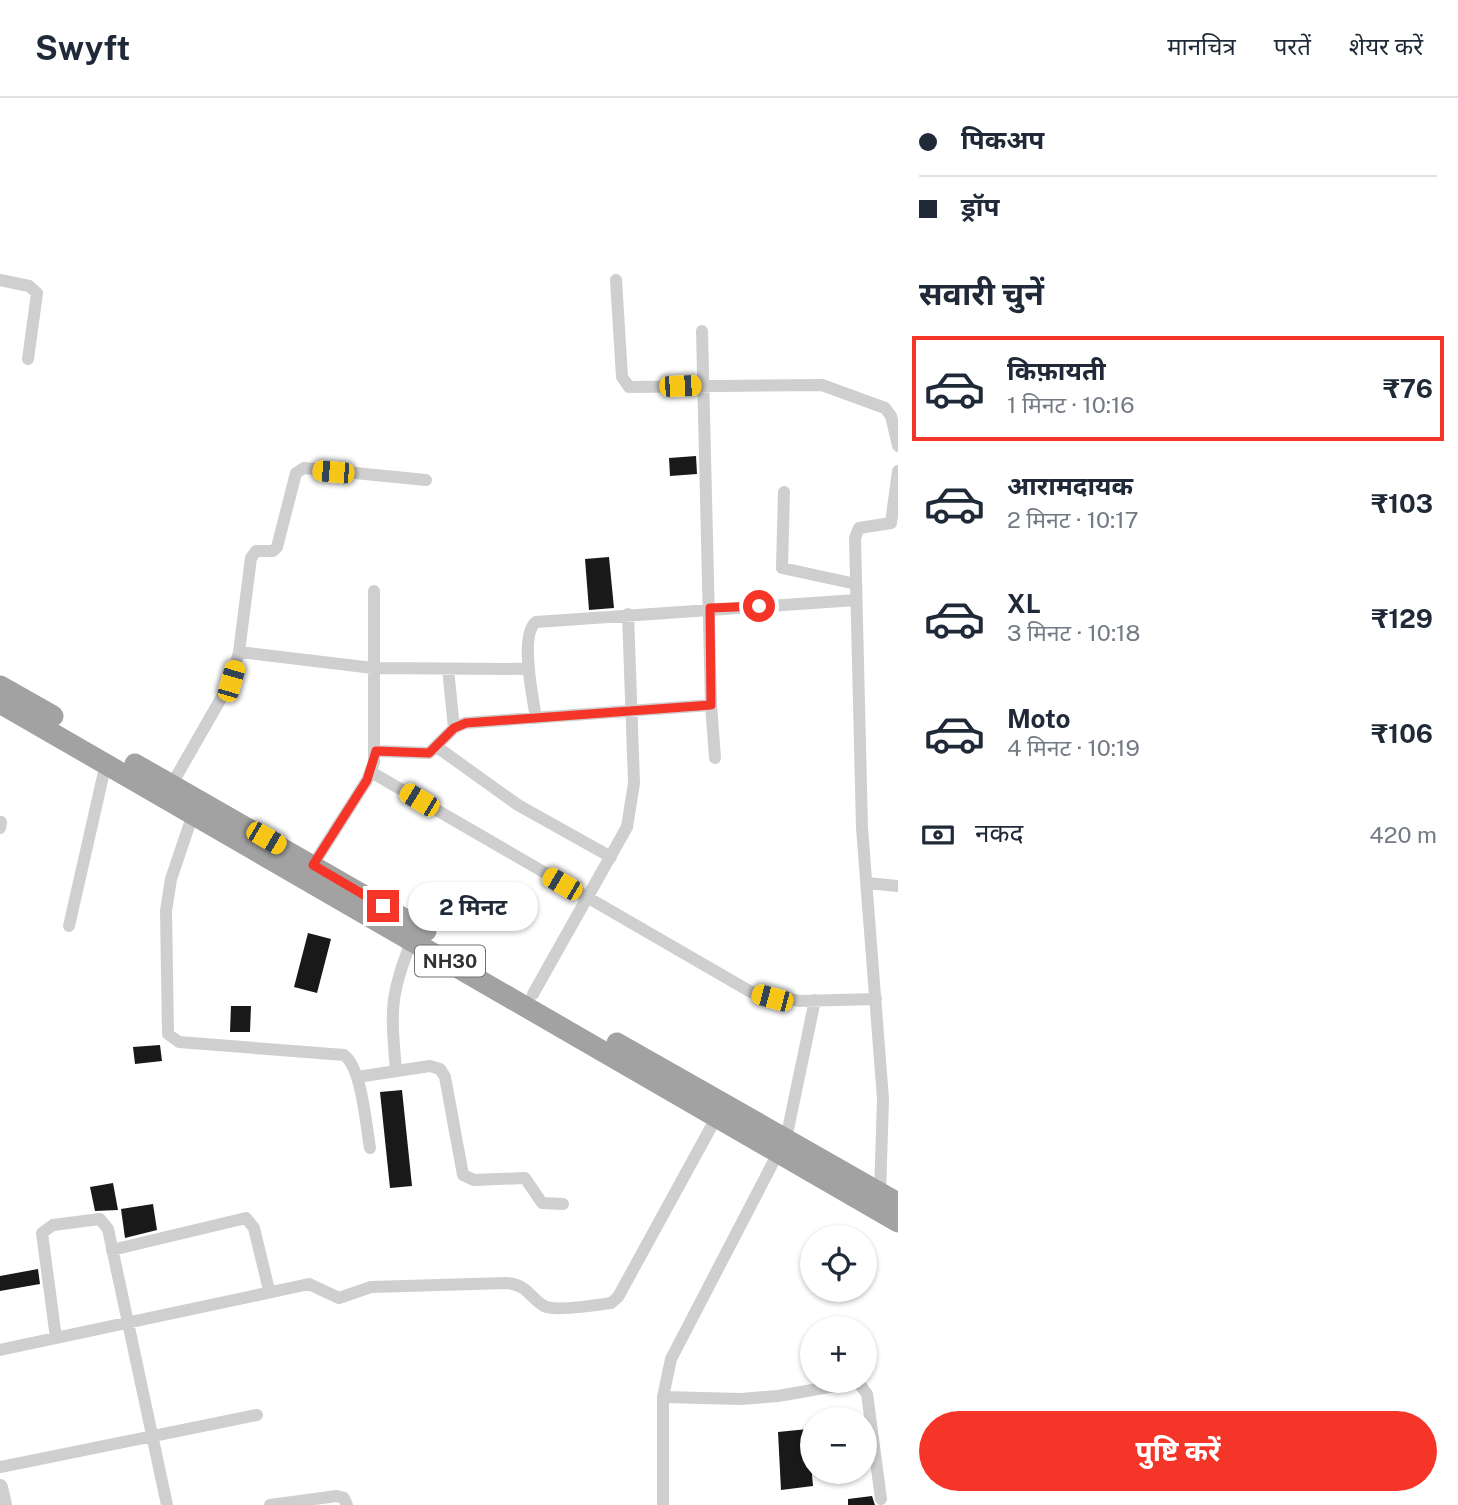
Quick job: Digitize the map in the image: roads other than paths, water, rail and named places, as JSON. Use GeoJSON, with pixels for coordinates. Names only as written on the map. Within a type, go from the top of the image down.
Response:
{"type":"FeatureCollection","features":[{"type":"Feature","properties":{"kind":"highway","name":"NH30"},"geometry":{"type":"LineString","coordinates":[[0,686],[533,994],[782,1146],[898,1222]]}},
{"type":"Feature","properties":{"kind":"highway","name":"NH30"},"geometry":{"type":"LineString","coordinates":[[0,703],[716,1118],[782,1146],[889,1198]]}},
{"type":"Feature","properties":{"kind":"street"},"geometry":{"type":"LineString","coordinates":[[0,280],[29,286],[37,293],[28,359]]}},
{"type":"Feature","properties":{"kind":"street"},"geometry":{"type":"LineString","coordinates":[[616,280],[625,384],[634,388],[822,385],[885,408],[894,426],[898,446]]}},
{"type":"Feature","properties":{"kind":"street"},"geometry":{"type":"LineString","coordinates":[[702,331],[711,705],[715,758]]}},
{"type":"Feature","properties":{"kind":"street"},"geometry":{"type":"LineString","coordinates":[[172,784],[225,694],[239,652],[251,558],[256,551],[273,551],[277,547],[296,473],[304,468],[426,480]]}},
{"type":"Feature","properties":{"kind":"street"},"geometry":{"type":"LineString","coordinates":[[889,1198],[862,828],[855,533],[863,526],[891,523],[898,471]]}},
{"type":"Feature","properties":{"kind":"street"},"geometry":{"type":"LineString","coordinates":[[784,492],[782,568],[856,584]]}},
{"type":"Feature","properties":{"kind":"street"},"geometry":{"type":"LineString","coordinates":[[313,865],[371,772],[376,751],[374,591]]}},
{"type":"Feature","properties":{"kind":"street"},"geometry":{"type":"LineString","coordinates":[[536,718],[529,669],[529,629],[536,622],[856,600]]}},
{"type":"Feature","properties":{"kind":"street"},"geometry":{"type":"LineString","coordinates":[[533,994],[627,827],[632,805],[634,711],[628,614]]}},
{"type":"Feature","properties":{"kind":"street"},"geometry":{"type":"LineString","coordinates":[[239,652],[373,668],[529,669]]}},
{"type":"Feature","properties":{"kind":"street"},"geometry":{"type":"LineString","coordinates":[[449,668],[454,728]]}},
{"type":"Feature","properties":{"kind":"street"},"geometry":{"type":"LineString","coordinates":[[376,751],[424,754],[437,747],[454,728],[466,723],[711,705]]}},
{"type":"Feature","properties":{"kind":"street"},"geometry":{"type":"LineString","coordinates":[[437,747],[518,805],[611,858]]}},
{"type":"Feature","properties":{"kind":"street"},"geometry":{"type":"LineString","coordinates":[[69,926],[106,763]]}},
{"type":"Feature","properties":{"kind":"street"},"geometry":{"type":"LineString","coordinates":[[371,772],[751,992],[772,998],[876,999]]}},
{"type":"Feature","properties":{"kind":"street"},"geometry":{"type":"LineString","coordinates":[[193,814],[171,878],[166,911],[170,1038],[179,1042],[337,1053],[350,1059],[357,1077],[370,1148]]}},
{"type":"Feature","properties":{"kind":"street"},"geometry":{"type":"LineString","coordinates":[[0,828],[1,822]]}},
{"type":"Feature","properties":{"kind":"street"},"geometry":{"type":"LineString","coordinates":[[867,883],[898,886]]}},
{"type":"Feature","properties":{"kind":"street"},"geometry":{"type":"LineString","coordinates":[[396,1071],[392,999],[394,984],[412,940]]}},
{"type":"Feature","properties":{"kind":"street"},"geometry":{"type":"LineString","coordinates":[[663,1505],[663,1397],[681,1338],[782,1146],[815,1000]]}},
{"type":"Feature","properties":{"kind":"street"},"geometry":{"type":"LineString","coordinates":[[357,1077],[430,1066],[442,1072],[460,1168],[465,1177],[525,1178],[542,1203],[563,1204]]}},
{"type":"Feature","properties":{"kind":"street"},"geometry":{"type":"LineString","coordinates":[[0,1350],[269,1290],[314,1284],[338,1298],[371,1287],[507,1283],[524,1287],[541,1304],[551,1308],[611,1303],[618,1297],[716,1118]]}},
{"type":"Feature","properties":{"kind":"street"},"geometry":{"type":"LineString","coordinates":[[113,1250],[246,1218],[254,1228],[269,1290]]}},
{"type":"Feature","properties":{"kind":"street"},"geometry":{"type":"LineString","coordinates":[[56,1338],[42,1239],[44,1229],[100,1219],[108,1229],[113,1250],[126,1322],[167,1505]]}},
{"type":"Feature","properties":{"kind":"street"},"geometry":{"type":"LineString","coordinates":[[663,1397],[753,1398],[858,1382],[867,1394],[881,1499]]}},
{"type":"Feature","properties":{"kind":"street"},"geometry":{"type":"LineString","coordinates":[[0,1467],[257,1415]]}},
{"type":"Feature","properties":{"kind":"street"},"geometry":{"type":"LineString","coordinates":[[0,1487],[4,1505]]}},
{"type":"Feature","properties":{"kind":"street"},"geometry":{"type":"LineString","coordinates":[[270,1505],[337,1496],[344,1498],[347,1505]]}}]}
